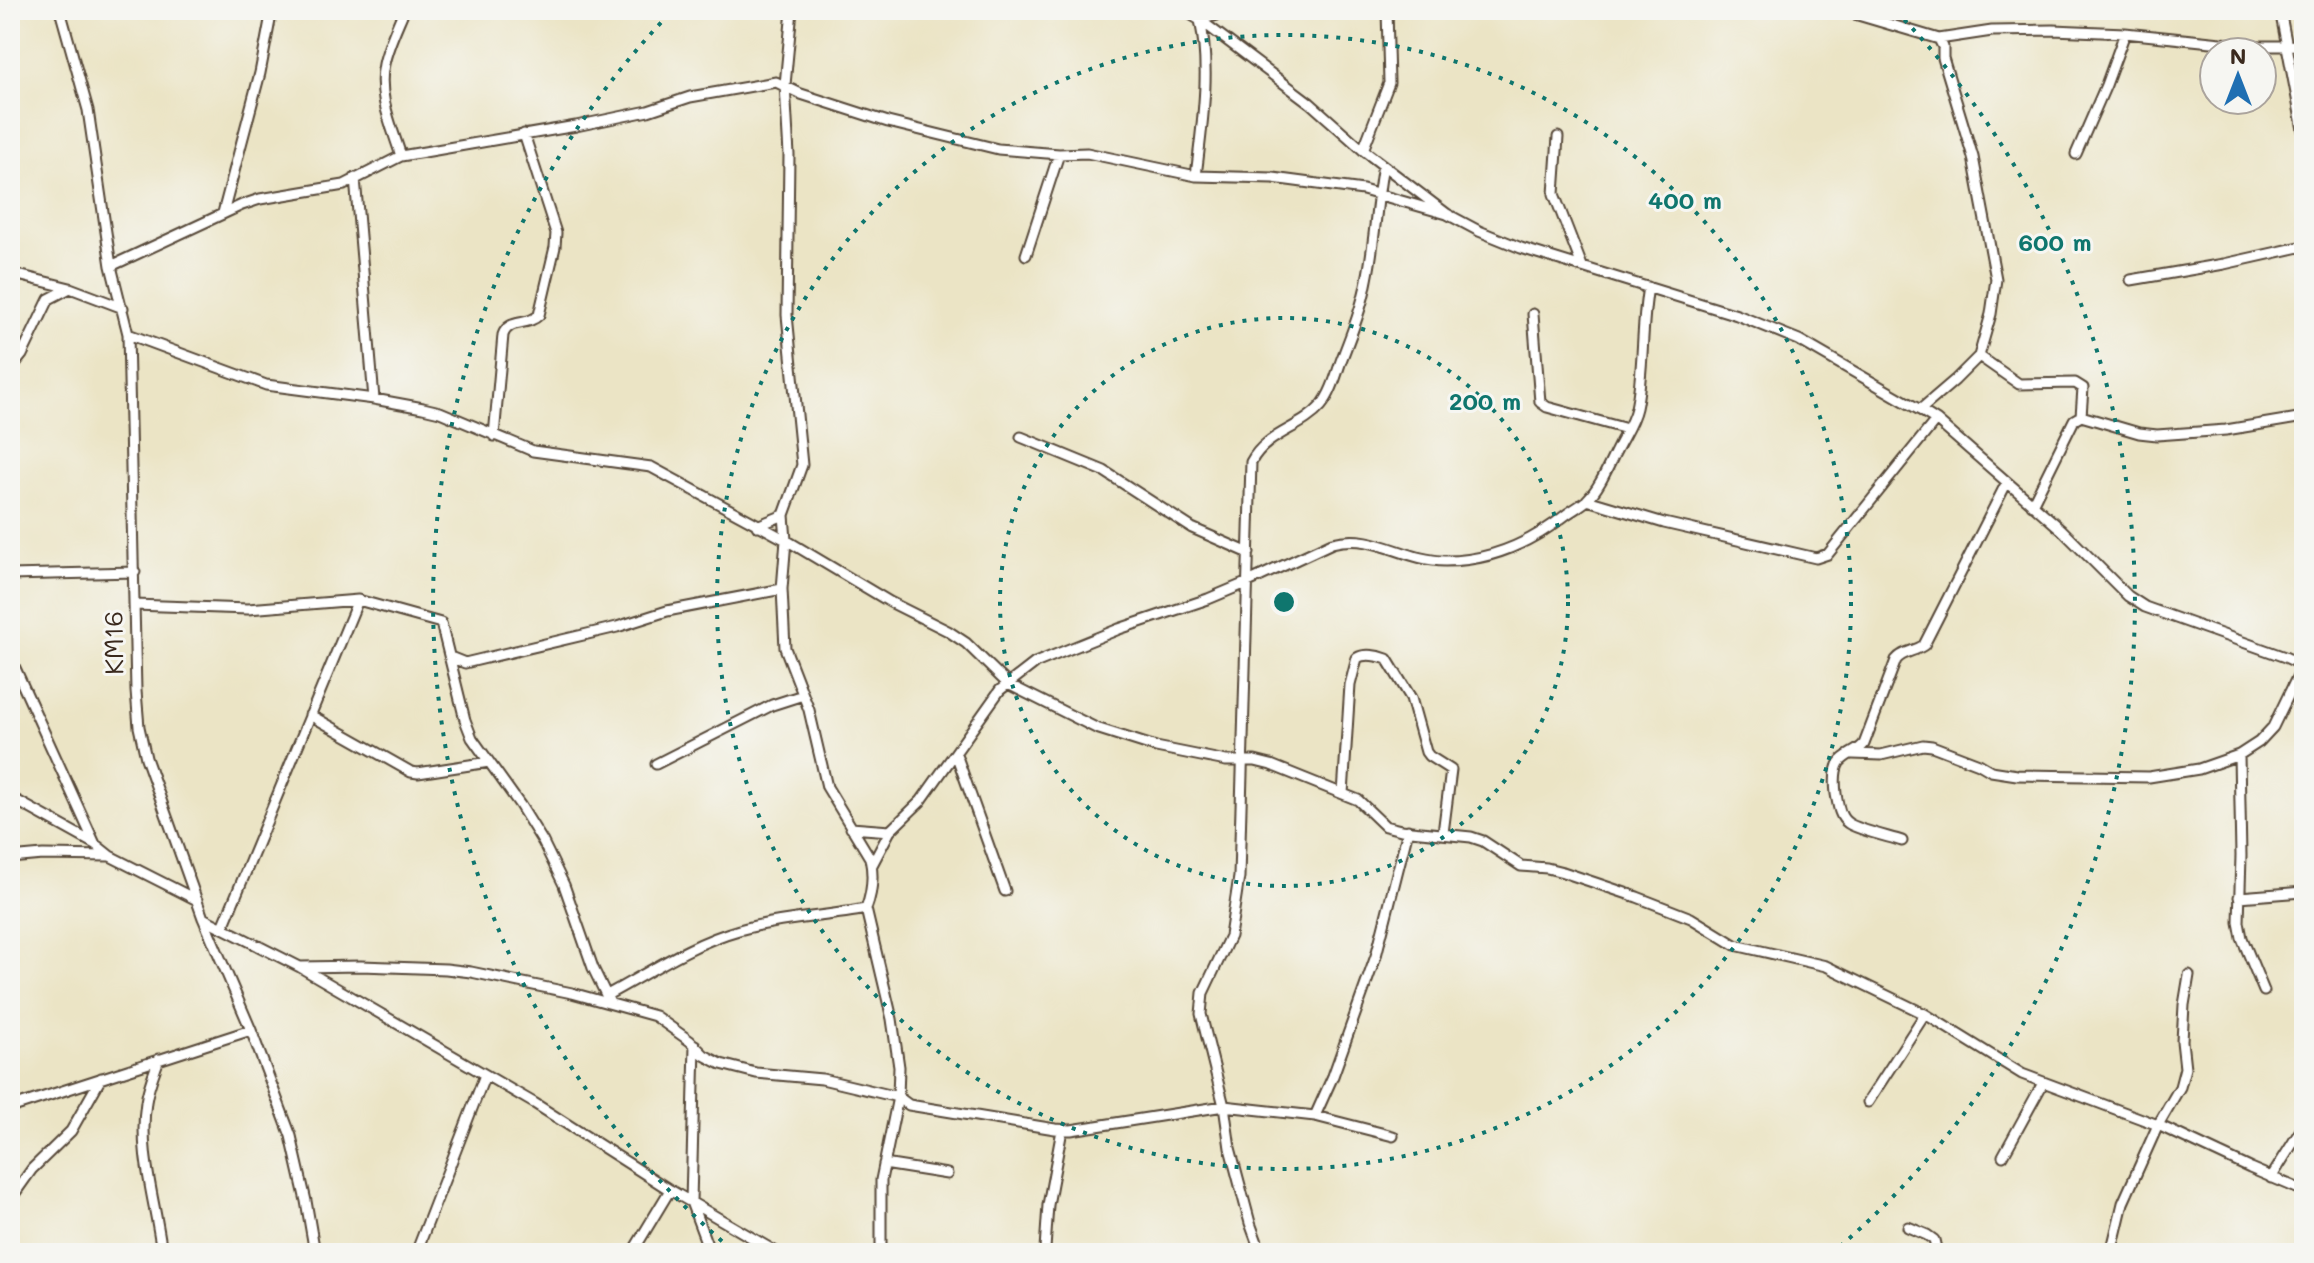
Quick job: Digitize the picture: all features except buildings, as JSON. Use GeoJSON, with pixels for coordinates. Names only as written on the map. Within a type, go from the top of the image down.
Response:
{"type":"FeatureCollection","features":[{"type":"Feature","properties":{"kind":"street","name":"KM16"},"geometry":{"type":"LineString","coordinates":[[60,10],[88,110],[111,266],[128,334],[139,727],[146,758],[203,918],[251,1030],[291,1136],[315,1253]]}},
{"type":"Feature","properties":{"kind":"street"},"geometry":{"type":"LineString","coordinates":[[223,213],[260,73],[272,10]]}},
{"type":"Feature","properties":{"kind":"street"},"geometry":{"type":"LineString","coordinates":[[401,156],[384,97],[383,73],[404,10]]}},
{"type":"Feature","properties":{"kind":"street"},"geometry":{"type":"LineString","coordinates":[[792,10],[785,85],[789,155],[787,315],[802,465],[784,515],[786,540],[782,589],[785,648],[809,710],[827,787],[872,866],[872,887],[866,909],[897,1043],[898,1097],[881,1180],[881,1253]]}},
{"type":"Feature","properties":{"kind":"street"},"geometry":{"type":"LineString","coordinates":[[1183,10],[1310,103],[1363,150],[1447,214],[1521,248],[1737,315],[1799,340],[1936,420],[2062,530],[2128,596],[2145,607],[2304,666],[2273,727],[2259,742],[2239,755],[2199,769],[2149,777],[1995,772],[1923,745],[1881,755],[1853,754]]}},
{"type":"Feature","properties":{"kind":"street"},"geometry":{"type":"LineString","coordinates":[[1200,20],[1234,10]]}},
{"type":"Feature","properties":{"kind":"street"},"geometry":{"type":"LineString","coordinates":[[1363,150],[1389,83],[1387,10]]}},
{"type":"Feature","properties":{"kind":"street"},"geometry":{"type":"LineString","coordinates":[[1841,10],[1939,39],[1992,31],[2053,30],[2125,33],[2250,46],[2304,44]]}},
{"type":"Feature","properties":{"kind":"street"},"geometry":{"type":"LineString","coordinates":[[2280,10],[2304,135]]}},
{"type":"Feature","properties":{"kind":"street"},"geometry":{"type":"LineString","coordinates":[[1196,176],[1205,70],[1200,20]]}},
{"type":"Feature","properties":{"kind":"street"},"geometry":{"type":"LineString","coordinates":[[2076,154],[2125,33]]}},
{"type":"Feature","properties":{"kind":"street"},"geometry":{"type":"LineString","coordinates":[[1920,410],[1979,356],[1991,314],[1996,279],[1973,157],[1939,39]]}},
{"type":"Feature","properties":{"kind":"street"},"geometry":{"type":"LineString","coordinates":[[111,266],[223,213],[260,199],[333,188],[401,156],[648,111],[690,97],[776,82],[801,94],[888,122],[998,149],[1087,153],[1196,176],[1273,178],[1363,190],[1447,214]]}},
{"type":"Feature","properties":{"kind":"street"},"geometry":{"type":"LineString","coordinates":[[494,436],[503,335],[509,325],[531,321],[539,315],[555,247],[555,225],[524,134]]}},
{"type":"Feature","properties":{"kind":"street"},"geometry":{"type":"LineString","coordinates":[[1558,137],[1554,194],[1582,266]]}},
{"type":"Feature","properties":{"kind":"street"},"geometry":{"type":"LineString","coordinates":[[1026,255],[1059,154]]}},
{"type":"Feature","properties":{"kind":"street"},"geometry":{"type":"LineString","coordinates":[[1261,1253],[1233,1162],[1224,1106],[1201,1014],[1209,978],[1230,936],[1239,877],[1251,462],[1256,452],[1268,441],[1310,416],[1329,393],[1357,318],[1367,281],[1383,165]]}},
{"type":"Feature","properties":{"kind":"street"},"geometry":{"type":"LineString","coordinates":[[355,178],[374,399]]}},
{"type":"Feature","properties":{"kind":"street"},"geometry":{"type":"LineString","coordinates":[[2131,280],[2304,246]]}},
{"type":"Feature","properties":{"kind":"street"},"geometry":{"type":"LineString","coordinates":[[10,273],[70,288],[123,308]]}},
{"type":"Feature","properties":{"kind":"street"},"geometry":{"type":"LineString","coordinates":[[41,281],[49,299]]}},
{"type":"Feature","properties":{"kind":"street"},"geometry":{"type":"LineString","coordinates":[[872,866],[890,831],[921,801],[1000,690],[1035,663],[1246,583],[1332,543],[1346,540],[1382,544],[1440,561],[1481,558],[1542,533],[1587,500],[1636,407],[1648,287]]}},
{"type":"Feature","properties":{"kind":"street"},"geometry":{"type":"LineString","coordinates":[[10,370],[22,355],[49,299],[70,288]]}},
{"type":"Feature","properties":{"kind":"street"},"geometry":{"type":"LineString","coordinates":[[1533,314],[1540,402],[1547,407],[1627,429]]}},
{"type":"Feature","properties":{"kind":"street"},"geometry":{"type":"LineString","coordinates":[[128,334],[266,385],[374,399],[440,412],[533,451],[651,467],[786,540],[890,602],[948,631],[966,643],[1008,684],[1096,728],[1156,747],[1226,761],[1255,761],[1271,765],[1358,800],[1385,826],[1456,833],[1483,841],[1521,866],[1563,872],[1637,897],[1691,918],[1735,945],[1826,966],[1925,1014],[2022,1074],[2158,1125],[2304,1191]]}},
{"type":"Feature","properties":{"kind":"street"},"geometry":{"type":"LineString","coordinates":[[1979,356],[2019,384],[2082,385],[2081,416]]}},
{"type":"Feature","properties":{"kind":"street"},"geometry":{"type":"LineString","coordinates":[[2032,505],[2074,420],[2081,416],[2139,433],[2157,435],[2226,430],[2304,417]]}},
{"type":"Feature","properties":{"kind":"street"},"geometry":{"type":"LineString","coordinates":[[1587,500],[1664,523],[1816,558],[1828,554],[1936,420]]}},
{"type":"Feature","properties":{"kind":"street"},"geometry":{"type":"LineString","coordinates":[[1021,437],[1104,471],[1192,528],[1249,553]]}},
{"type":"Feature","properties":{"kind":"street"},"geometry":{"type":"LineString","coordinates":[[1902,841],[1848,823],[1840,812],[1836,772],[1839,763],[1864,744],[1896,660],[1900,655],[1924,645],[2007,482]]}},
{"type":"Feature","properties":{"kind":"street"},"geometry":{"type":"LineString","coordinates":[[757,526],[784,515]]}},
{"type":"Feature","properties":{"kind":"street"},"geometry":{"type":"LineString","coordinates":[[10,575],[135,572]]}},
{"type":"Feature","properties":{"kind":"street"},"geometry":{"type":"LineString","coordinates":[[450,657],[465,663],[617,627],[667,611],[782,589]]}},
{"type":"Feature","properties":{"kind":"street"},"geometry":{"type":"LineString","coordinates":[[134,605],[248,609],[358,600],[441,623],[472,738],[543,842],[564,885],[593,968],[609,999]]}},
{"type":"Feature","properties":{"kind":"street"},"geometry":{"type":"LineString","coordinates":[[223,927],[358,600]]}},
{"type":"Feature","properties":{"kind":"street"},"geometry":{"type":"LineString","coordinates":[[10,657],[95,844]]}},
{"type":"Feature","properties":{"kind":"street"},"geometry":{"type":"LineString","coordinates":[[1343,794],[1351,677],[1357,658],[1381,657],[1387,659],[1408,692],[1426,752],[1451,770],[1443,833]]}},
{"type":"Feature","properties":{"kind":"street"},"geometry":{"type":"LineString","coordinates":[[455,677],[465,663]]}},
{"type":"Feature","properties":{"kind":"street"},"geometry":{"type":"LineString","coordinates":[[656,764],[772,705],[803,695]]}},
{"type":"Feature","properties":{"kind":"street"},"geometry":{"type":"LineString","coordinates":[[310,715],[411,772],[489,762]]}},
{"type":"Feature","properties":{"kind":"street"},"geometry":{"type":"LineString","coordinates":[[956,754],[1005,891]]}},
{"type":"Feature","properties":{"kind":"street"},"geometry":{"type":"LineString","coordinates":[[2239,755],[2239,922],[2242,938],[2264,991]]}},
{"type":"Feature","properties":{"kind":"street"},"geometry":{"type":"LineString","coordinates":[[10,797],[95,844],[110,856],[197,900]]}},
{"type":"Feature","properties":{"kind":"street"},"geometry":{"type":"LineString","coordinates":[[851,828],[890,831]]}},
{"type":"Feature","properties":{"kind":"street"},"geometry":{"type":"LineString","coordinates":[[1315,1116],[1333,1076],[1376,956],[1408,830]]}},
{"type":"Feature","properties":{"kind":"street"},"geometry":{"type":"LineString","coordinates":[[10,858],[110,856]]}},
{"type":"Feature","properties":{"kind":"street"},"geometry":{"type":"LineString","coordinates":[[2239,897],[2304,892]]}},
{"type":"Feature","properties":{"kind":"street"},"geometry":{"type":"LineString","coordinates":[[609,999],[687,950],[736,930],[866,909]]}},
{"type":"Feature","properties":{"kind":"street"},"geometry":{"type":"LineString","coordinates":[[203,918],[300,967],[534,1103],[670,1190],[778,1253]]}},
{"type":"Feature","properties":{"kind":"street"},"geometry":{"type":"LineString","coordinates":[[300,967],[361,966],[458,971],[609,999],[655,1016],[713,1060],[739,1070],[822,1079],[898,1097],[909,1105],[1062,1130],[1224,1106],[1315,1116],[1393,1136]]}},
{"type":"Feature","properties":{"kind":"street"},"geometry":{"type":"LineString","coordinates":[[2111,1253],[2123,1203],[2158,1125],[2180,1087],[2185,1068],[2182,1041],[2189,975]]}},
{"type":"Feature","properties":{"kind":"street"},"geometry":{"type":"LineString","coordinates":[[1868,1102],[1925,1014]]}},
{"type":"Feature","properties":{"kind":"street"},"geometry":{"type":"LineString","coordinates":[[10,1108],[251,1030]]}},
{"type":"Feature","properties":{"kind":"street"},"geometry":{"type":"LineString","coordinates":[[695,1045],[691,1202],[710,1253]]}},
{"type":"Feature","properties":{"kind":"street"},"geometry":{"type":"LineString","coordinates":[[159,1059],[149,1088],[144,1122],[148,1179],[162,1253]]}},
{"type":"Feature","properties":{"kind":"street"},"geometry":{"type":"LineString","coordinates":[[416,1253],[485,1075]]}},
{"type":"Feature","properties":{"kind":"street"},"geometry":{"type":"LineString","coordinates":[[10,1200],[32,1169],[71,1131],[101,1078]]}},
{"type":"Feature","properties":{"kind":"street"},"geometry":{"type":"LineString","coordinates":[[2003,1156],[2043,1083]]}},
{"type":"Feature","properties":{"kind":"street"},"geometry":{"type":"LineString","coordinates":[[2271,1178],[2304,1125]]}},
{"type":"Feature","properties":{"kind":"street"},"geometry":{"type":"LineString","coordinates":[[1045,1249],[1048,1205],[1062,1130]]}},
{"type":"Feature","properties":{"kind":"street"},"geometry":{"type":"LineString","coordinates":[[884,1164],[947,1174]]}},
{"type":"Feature","properties":{"kind":"street"},"geometry":{"type":"LineString","coordinates":[[632,1253],[670,1190]]}},
{"type":"Feature","properties":{"kind":"street"},"geometry":{"type":"LineString","coordinates":[[1908,1227],[1934,1240],[1937,1253]]}}]}
